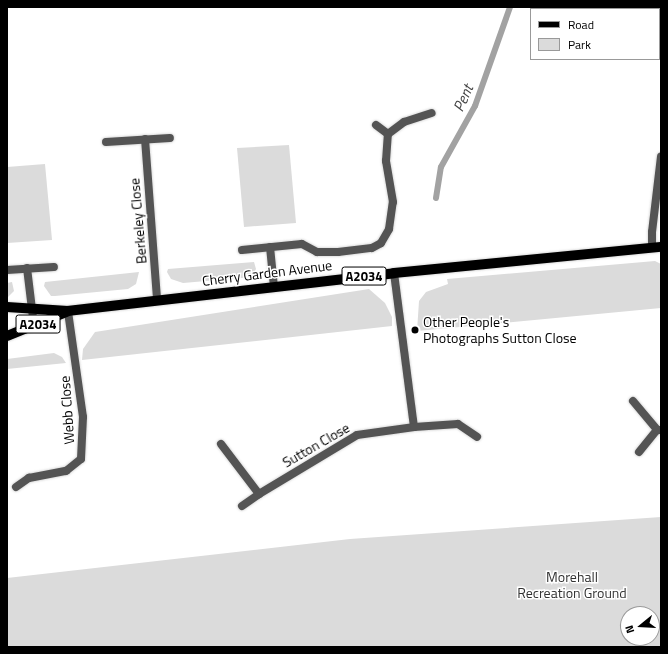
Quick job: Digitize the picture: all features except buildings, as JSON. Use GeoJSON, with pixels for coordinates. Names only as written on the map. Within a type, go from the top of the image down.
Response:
{"type":"FeatureCollection","features":[{"type":"Feature","properties":{"kind":"main road","name":"Cherry Garden Avenue"},"geometry":{"type":"LineString","coordinates":[[7,307],[68,311],[394,273],[657,248]]}},
{"type":"Feature","properties":{"kind":"main road","name":"Cherry Garden Avenue"},"geometry":{"type":"LineString","coordinates":[[7,336],[68,311]]}},
{"type":"Feature","properties":{"kind":"street"},"geometry":{"type":"LineString","coordinates":[[242,250],[302,244],[317,252],[338,252],[372,248],[381,243],[389,229],[393,202],[386,161],[388,134],[404,122],[432,113]]}},
{"type":"Feature","properties":{"kind":"street"},"geometry":{"type":"LineString","coordinates":[[376,125],[388,134]]}},
{"type":"Feature","properties":{"kind":"street"},"geometry":{"type":"LineString","coordinates":[[106,142],[170,138]]}},
{"type":"Feature","properties":{"kind":"street","name":"Berkeley Close"},"geometry":{"type":"LineString","coordinates":[[144,139],[157,300]]}},
{"type":"Feature","properties":{"kind":"street"},"geometry":{"type":"LineString","coordinates":[[657,248],[652,232],[661,157]]}},
{"type":"Feature","properties":{"kind":"street"},"geometry":{"type":"LineString","coordinates":[[270,248],[274,287]]}},
{"type":"Feature","properties":{"kind":"street"},"geometry":{"type":"LineString","coordinates":[[7,270],[54,266]]}},
{"type":"Feature","properties":{"kind":"street"},"geometry":{"type":"LineString","coordinates":[[27,268],[34,326]]}},
{"type":"Feature","properties":{"kind":"street"},"geometry":{"type":"LineString","coordinates":[[394,273],[414,427]]}},
{"type":"Feature","properties":{"kind":"street","name":"Webb Close"},"geometry":{"type":"LineString","coordinates":[[16,487],[29,478],[66,471],[81,458],[83,418],[68,311]]}},
{"type":"Feature","properties":{"kind":"street"},"geometry":{"type":"LineString","coordinates":[[633,402],[659,430],[639,452]]}},
{"type":"Feature","properties":{"kind":"street","name":"Sutton Close"},"geometry":{"type":"LineString","coordinates":[[242,506],[259,494],[357,436],[414,427],[458,424],[477,437]]}},
{"type":"Feature","properties":{"kind":"street"},"geometry":{"type":"LineString","coordinates":[[221,444],[259,494]]}},
{"type":"Feature","properties":{"kind":"green space"},"geometry":{"type":"Polygon","coordinates":[[[289,145],[296,223],[244,227],[237,148],[289,145]]]}},
{"type":"Feature","properties":{"kind":"green space"},"geometry":{"type":"Polygon","coordinates":[[[45,164],[52,240],[7,243],[7,167],[45,164]]]}},
{"type":"Feature","properties":{"kind":"green space"},"geometry":{"type":"Polygon","coordinates":[[[655,261],[661,264],[661,308],[417,331],[419,301],[426,292],[448,284],[447,279],[655,261]]]}},
{"type":"Feature","properties":{"kind":"green space"},"geometry":{"type":"Polygon","coordinates":[[[254,262],[256,269],[252,277],[183,283],[171,279],[167,272],[168,269],[254,262]]]}},
{"type":"Feature","properties":{"kind":"green space"},"geometry":{"type":"Polygon","coordinates":[[[139,272],[136,284],[128,289],[51,296],[44,286],[45,282],[139,272]]]}},
{"type":"Feature","properties":{"kind":"green space"},"geometry":{"type":"Polygon","coordinates":[[[12,282],[14,291],[7,298],[7,283],[12,282]]]}},
{"type":"Feature","properties":{"kind":"green space"},"geometry":{"type":"Polygon","coordinates":[[[369,289],[385,303],[392,317],[392,326],[82,360],[83,349],[95,332],[369,289]]]}},
{"type":"Feature","properties":{"kind":"green space"},"geometry":{"type":"Polygon","coordinates":[[[54,353],[62,357],[66,363],[7,369],[7,359],[54,353]]]}},
{"type":"Feature","properties":{"kind":"green space","name":"Morehall Recreation Ground"},"geometry":{"type":"Polygon","coordinates":[[[661,517],[661,647],[7,647],[7,578],[350,539],[661,517]]]}},
{"type":"Feature","properties":{"kind":"waterway","name":"Pent"},"geometry":{"type":"LineString","coordinates":[[436,198],[441,167],[475,106],[510,7]]}},
{"type":"Feature","properties":{"kind":"place","name":"Other People's Photographs Sutton Close"},"geometry":{"type":"Point","coordinates":[415,330]}}]}
